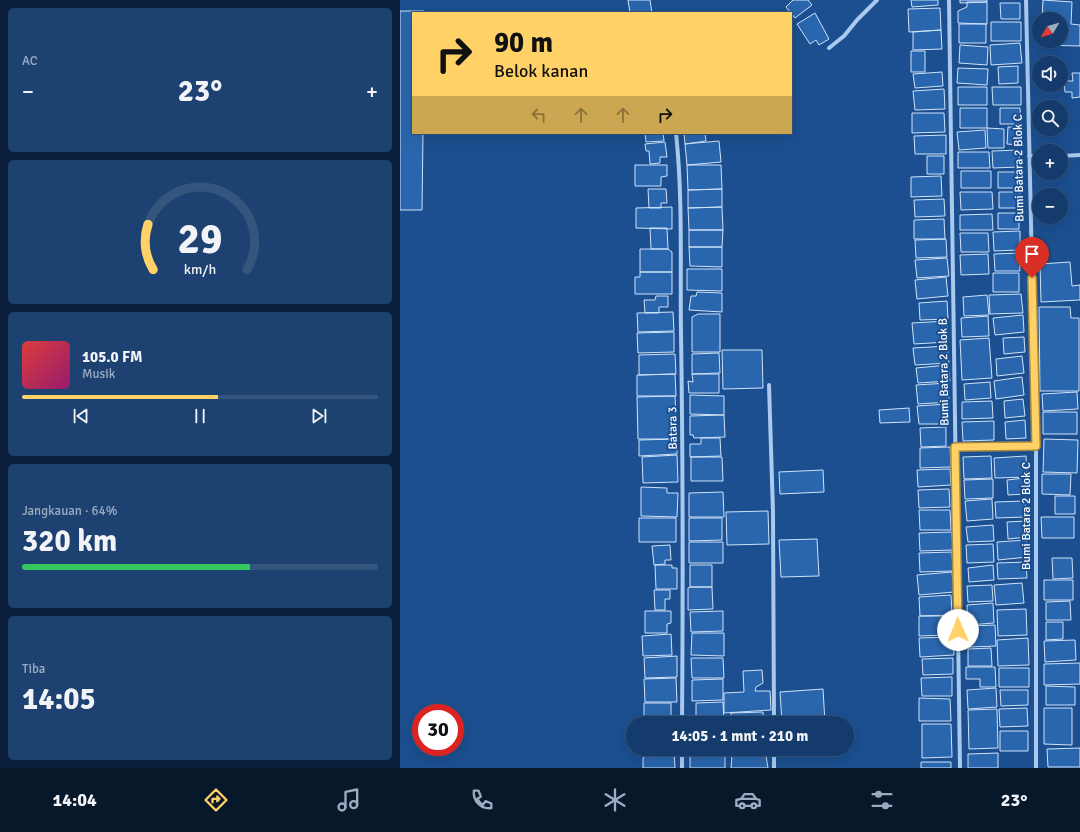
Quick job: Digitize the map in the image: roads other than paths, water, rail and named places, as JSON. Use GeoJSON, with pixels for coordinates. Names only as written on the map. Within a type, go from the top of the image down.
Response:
{"type":"FeatureCollection","features":[{"type":"Feature","properties":{"kind":"street"},"geometry":{"type":"LineString","coordinates":[[829,48],[844,36],[857,20],[877,0]]}},
{"type":"Feature","properties":{"kind":"street","name":"Bumi Batara 2 Blok B"},"geometry":{"type":"LineString","coordinates":[[949,0],[960,768]]}},
{"type":"Feature","properties":{"kind":"street","name":"Bumi Batara 2 Blok C"},"geometry":{"type":"LineString","coordinates":[[1026,0],[1036,446],[1036,768]]}},
{"type":"Feature","properties":{"kind":"street","name":"Batara 3"},"geometry":{"type":"LineString","coordinates":[[676,134],[681,202],[680,252],[684,495],[682,716]]}},
{"type":"Feature","properties":{"kind":"street"},"geometry":{"type":"LineString","coordinates":[[1068,156],[1080,155]]}},
{"type":"Feature","properties":{"kind":"street"},"geometry":{"type":"LineString","coordinates":[[769,385],[773,512],[774,716]]}},
{"type":"Feature","properties":{"kind":"street"},"geometry":{"type":"LineString","coordinates":[[955,447],[1036,446]]}},
{"type":"Feature","properties":{"kind":"street"},"geometry":{"type":"LineString","coordinates":[[682,756],[682,768]]}},
{"type":"Feature","properties":{"kind":"street"},"geometry":{"type":"LineString","coordinates":[[774,756],[774,768]]}}]}
